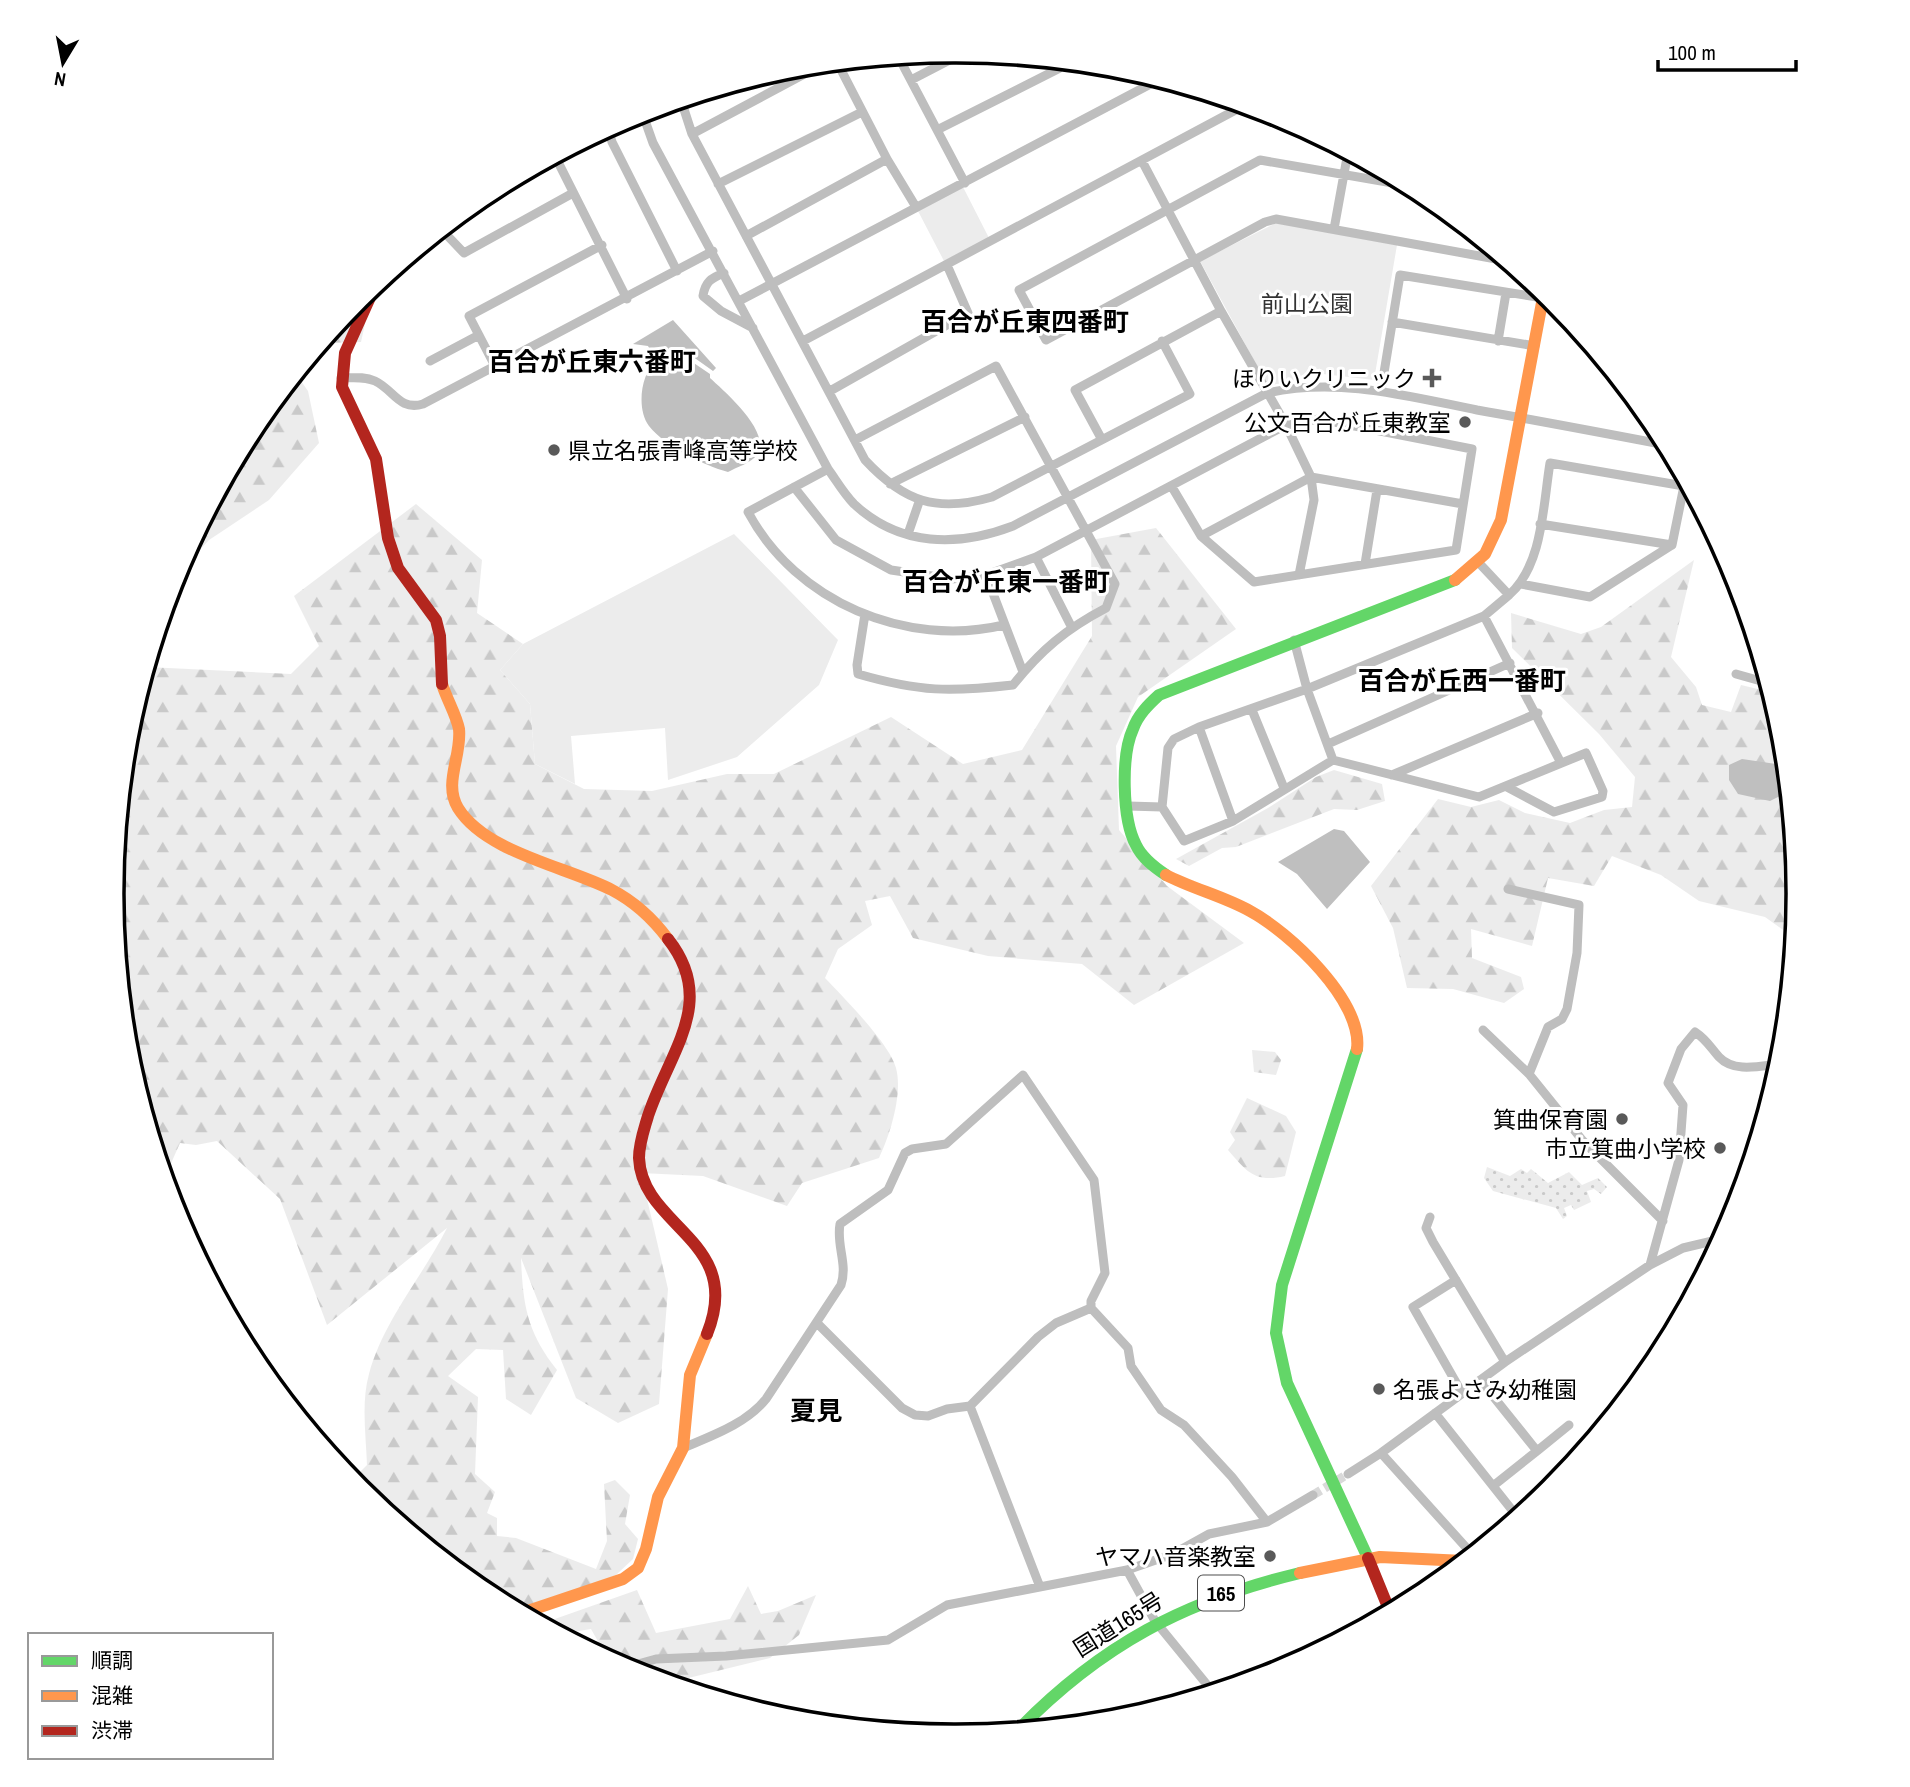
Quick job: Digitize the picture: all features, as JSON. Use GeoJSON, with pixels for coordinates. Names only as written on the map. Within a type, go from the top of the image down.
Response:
{"type":"FeatureCollection","features":[{"type":"Feature","properties":{"kind":"main road"},"geometry":{"type":"LineString","coordinates":[[1386,1603],[1287,1382],[1276,1333],[1282,1285],[1352,1073],[1358,1047],[1357,1030],[1331,986],[1280,932],[1252,912],[1175,878],[1140,853],[1130,832],[1126,755],[1130,729],[1142,709],[1159,695],[1294,640],[1457,579],[1479,563],[1492,549],[1501,520],[1542,306]]}},
{"type":"Feature","properties":{"kind":"main road"},"geometry":{"type":"LineString","coordinates":[[363,312],[350,338],[341,378],[348,406],[370,441],[377,460],[388,537],[397,566],[439,627],[440,678],[459,727],[460,744],[451,778],[451,794],[456,807],[471,824],[506,845],[621,893],[667,936],[685,964],[692,999],[690,1015],[658,1086],[640,1143],[639,1158],[644,1183],[706,1260],[717,1287],[714,1316],[690,1375],[683,1448],[658,1497],[646,1549],[638,1568],[623,1579],[534,1609]]}},
{"type":"Feature","properties":{"kind":"main road","name":"国道165号"},"geometry":{"type":"LineString","coordinates":[[1033,1720],[1091,1664],[1155,1621],[1212,1596],[1259,1581],[1368,1558],[1449,1561]]}},
{"type":"Feature","properties":{"kind":"street"},"geometry":{"type":"LineString","coordinates":[[911,80],[943,63]]}},
{"type":"Feature","properties":{"kind":"street"},"geometry":{"type":"LineString","coordinates":[[903,65],[965,184]]}},
{"type":"Feature","properties":{"kind":"street"},"geometry":{"type":"LineString","coordinates":[[937,130],[1057,69]]}},
{"type":"Feature","properties":{"kind":"street"},"geometry":{"type":"LineString","coordinates":[[841,71],[887,159],[916,207]]}},
{"type":"Feature","properties":{"kind":"street"},"geometry":{"type":"LineString","coordinates":[[692,134],[796,79]]}},
{"type":"Feature","properties":{"kind":"street"},"geometry":{"type":"LineString","coordinates":[[739,301],[1147,86]]}},
{"type":"Feature","properties":{"kind":"street"},"geometry":{"type":"LineString","coordinates":[[684,109],[692,134],[865,460],[890,484],[919,502],[964,505],[992,497],[1190,394],[1162,341]]}},
{"type":"Feature","properties":{"kind":"street"},"geometry":{"type":"LineString","coordinates":[[803,341],[1233,111]]}},
{"type":"Feature","properties":{"kind":"street"},"geometry":{"type":"LineString","coordinates":[[718,184],[862,112]]}},
{"type":"Feature","properties":{"kind":"street"},"geometry":{"type":"LineString","coordinates":[[646,123],[653,143],[828,468],[854,503],[879,522],[908,534],[953,542],[980,539],[1013,526],[1266,393],[1321,384],[1381,391],[1481,414],[1520,417],[1652,442]]}},
{"type":"Feature","properties":{"kind":"street"},"geometry":{"type":"LineString","coordinates":[[610,139],[677,271]]}},
{"type":"Feature","properties":{"kind":"street"},"geometry":{"type":"LineString","coordinates":[[746,236],[887,159]]}},
{"type":"Feature","properties":{"kind":"street"},"geometry":{"type":"LineString","coordinates":[[1380,180],[1260,160],[1019,290],[1046,340],[1265,222],[1276,219],[1489,258]]}},
{"type":"Feature","properties":{"kind":"street"},"geometry":{"type":"LineString","coordinates":[[1142,161],[1196,259],[1221,311],[1286,425],[1311,477],[1314,500],[1299,575]]}},
{"type":"Feature","properties":{"kind":"street"},"geometry":{"type":"LineString","coordinates":[[1334,229],[1346,162]]}},
{"type":"Feature","properties":{"kind":"street"},"geometry":{"type":"LineString","coordinates":[[559,164],[627,299]]}},
{"type":"Feature","properties":{"kind":"street"},"geometry":{"type":"LineString","coordinates":[[448,236],[464,253],[573,193]]}},
{"type":"Feature","properties":{"kind":"street"},"geometry":{"type":"LineString","coordinates":[[495,366],[469,316],[602,245]]}},
{"type":"Feature","properties":{"kind":"street"},"geometry":{"type":"LineString","coordinates":[[341,378],[364,378],[378,382],[401,402],[412,407],[627,299],[713,251]]}},
{"type":"Feature","properties":{"kind":"street"},"geometry":{"type":"LineString","coordinates":[[830,391],[968,313],[947,265]]}},
{"type":"Feature","properties":{"kind":"street"},"geometry":{"type":"LineString","coordinates":[[724,273],[712,278],[705,285],[703,296],[721,311],[753,328]]}},
{"type":"Feature","properties":{"kind":"street"},"geometry":{"type":"LineString","coordinates":[[1381,391],[1400,275],[1506,293],[1530,294]]}},
{"type":"Feature","properties":{"kind":"street"},"geometry":{"type":"LineString","coordinates":[[1498,341],[1506,293]]}},
{"type":"Feature","properties":{"kind":"street"},"geometry":{"type":"LineString","coordinates":[[1101,438],[1075,390],[1221,311]]}},
{"type":"Feature","properties":{"kind":"street"},"geometry":{"type":"LineString","coordinates":[[1392,322],[1535,346]]}},
{"type":"Feature","properties":{"kind":"street"},"geometry":{"type":"LineString","coordinates":[[430,361],[479,335]]}},
{"type":"Feature","properties":{"kind":"street"},"geometry":{"type":"LineString","coordinates":[[855,440],[996,366],[1115,584],[1106,608],[1071,626],[1013,685],[955,691],[906,688],[858,674],[865,614]]}},
{"type":"Feature","properties":{"kind":"street"},"geometry":{"type":"LineString","coordinates":[[890,484],[1025,417]]}},
{"type":"Feature","properties":{"kind":"street"},"geometry":{"type":"LineString","coordinates":[[794,487],[836,540],[891,570],[952,579],[986,575],[1035,557],[1172,488],[1286,425],[1319,419],[1473,447],[1456,550],[1254,582],[1201,536],[1172,488]]}},
{"type":"Feature","properties":{"kind":"street"},"geometry":{"type":"LineString","coordinates":[[1507,787],[1554,812],[1602,797],[1603,791],[1586,752],[1479,797],[1333,760],[1233,821],[1184,841],[1162,807],[1168,748],[1174,739],[1199,727],[1307,689],[1485,615],[1509,595],[1521,584],[1532,562],[1550,463],[1676,482]]}},
{"type":"Feature","properties":{"kind":"street"},"geometry":{"type":"LineString","coordinates":[[828,468],[748,512],[774,552],[804,580],[839,603],[904,626],[943,633],[975,632],[1004,625]]}},
{"type":"Feature","properties":{"kind":"street"},"geometry":{"type":"LineString","coordinates":[[1201,536],[1311,477],[1463,504]]}},
{"type":"Feature","properties":{"kind":"street"},"geometry":{"type":"LineString","coordinates":[[1365,564],[1377,489]]}},
{"type":"Feature","properties":{"kind":"street"},"geometry":{"type":"LineString","coordinates":[[1521,584],[1590,597],[1672,545],[1683,494]]}},
{"type":"Feature","properties":{"kind":"street"},"geometry":{"type":"LineString","coordinates":[[908,534],[919,502]]}},
{"type":"Feature","properties":{"kind":"street"},"geometry":{"type":"LineString","coordinates":[[1540,524],[1672,545]]}},
{"type":"Feature","properties":{"kind":"street"},"geometry":{"type":"LineString","coordinates":[[1035,557],[1071,626]]}},
{"type":"Feature","properties":{"kind":"street"},"geometry":{"type":"LineString","coordinates":[[1479,563],[1509,595]]}},
{"type":"Feature","properties":{"kind":"street"},"geometry":{"type":"LineString","coordinates":[[986,575],[1023,672]]}},
{"type":"Feature","properties":{"kind":"street"},"geometry":{"type":"LineString","coordinates":[[1485,615],[1538,713],[1561,763]]}},
{"type":"Feature","properties":{"kind":"street"},"geometry":{"type":"LineString","coordinates":[[1294,640],[1307,689],[1333,760]]}},
{"type":"Feature","properties":{"kind":"street"},"geometry":{"type":"LineString","coordinates":[[1328,744],[1510,663]]}},
{"type":"Feature","properties":{"kind":"street"},"geometry":{"type":"LineString","coordinates":[[1736,674],[1757,680]]}},
{"type":"Feature","properties":{"kind":"street"},"geometry":{"type":"LineString","coordinates":[[1252,710],[1284,788]]}},
{"type":"Feature","properties":{"kind":"street"},"geometry":{"type":"LineString","coordinates":[[1392,775],[1538,713]]}},
{"type":"Feature","properties":{"kind":"street"},"geometry":{"type":"LineString","coordinates":[[1199,727],[1233,821]]}},
{"type":"Feature","properties":{"kind":"street"},"geometry":{"type":"LineString","coordinates":[[1128,806],[1162,807]]}},
{"type":"Feature","properties":{"kind":"street"},"geometry":{"type":"LineString","coordinates":[[1508,889],[1579,905],[1577,953],[1567,1009],[1562,1019],[1548,1027],[1529,1074]]}},
{"type":"Feature","properties":{"kind":"street"},"geometry":{"type":"LineString","coordinates":[[1483,1030],[1529,1074],[1583,1141],[1663,1221]]}},
{"type":"Feature","properties":{"kind":"street"},"geometry":{"type":"LineString","coordinates":[[1650,1265],[1679,1160],[1683,1105],[1668,1083],[1669,1074],[1688,1038],[1695,1032],[1708,1040],[1720,1058],[1737,1067],[1768,1065]]}},
{"type":"Feature","properties":{"kind":"street"},"geometry":{"type":"LineString","coordinates":[[683,1448],[723,1431],[757,1410],[817,1323],[845,1272],[837,1238],[840,1224],[888,1190],[905,1153],[912,1149],[946,1144],[970,1126],[1023,1075],[1094,1180],[1105,1273],[1091,1301],[1091,1308],[1128,1348],[1130,1366],[1161,1410],[1184,1425],[1232,1477],[1266,1522]]}},
{"type":"Feature","properties":{"kind":"street"},"geometry":{"type":"LineString","coordinates":[[1430,1217],[1426,1228],[1505,1362]]}},
{"type":"Feature","properties":{"kind":"street"},"geometry":{"type":"LineString","coordinates":[[1348,1474],[1505,1362],[1650,1265],[1683,1248],[1708,1242]]}},
{"type":"Feature","properties":{"kind":"street"},"geometry":{"type":"LineString","coordinates":[[1456,1280],[1413,1307],[1462,1393]]}},
{"type":"Feature","properties":{"kind":"street"},"geometry":{"type":"LineString","coordinates":[[817,1323],[902,1408],[915,1415],[928,1416],[947,1409],[970,1406],[1038,1337],[1056,1323],[1091,1308]]}},
{"type":"Feature","properties":{"kind":"street"},"geometry":{"type":"LineString","coordinates":[[1480,1380],[1537,1451]]}},
{"type":"Feature","properties":{"kind":"street"},"geometry":{"type":"LineString","coordinates":[[970,1406],[1040,1587]]}},
{"type":"Feature","properties":{"kind":"street"},"geometry":{"type":"LineString","coordinates":[[1435,1413],[1512,1509]]}},
{"type":"Feature","properties":{"kind":"street"},"geometry":{"type":"LineString","coordinates":[[1493,1486],[1569,1425]]}},
{"type":"Feature","properties":{"kind":"street"},"geometry":{"type":"LineString","coordinates":[[1381,1453],[1466,1548]]}},
{"type":"Feature","properties":{"kind":"street"},"geometry":{"type":"LineString","coordinates":[[642,1663],[656,1659],[726,1656],[888,1640],[947,1605],[1127,1570],[1173,1554],[1209,1534],[1266,1522],[1313,1495]]}},
{"type":"Feature","properties":{"kind":"street"},"geometry":{"type":"LineString","coordinates":[[1127,1570],[1155,1621],[1207,1685]]}},
{"type":"Feature","properties":{"kind":"green space"},"geometry":{"type":"Polygon","coordinates":[[[963,187],[989,238],[944,261],[918,211],[963,187]]]}},
{"type":"Feature","properties":{"kind":"green space","name":"前山公園"},"geometry":{"type":"Polygon","coordinates":[[[1276,223],[1397,245],[1374,380],[1323,374],[1268,386],[1200,261],[1276,223]]]}},
{"type":"Feature","properties":{"kind":"green space"},"geometry":{"type":"Polygon","coordinates":[[[369,305],[361,342],[334,343],[369,305]]]}},
{"type":"Feature","properties":{"kind":"green space"},"geometry":{"type":"Polygon","coordinates":[[[301,382],[308,391],[319,443],[269,500],[209,540],[199,551],[236,478],[264,432],[301,382]]]}},
{"type":"Feature","properties":{"kind":"green space"},"geometry":{"type":"Polygon","coordinates":[[[416,504],[482,560],[477,613],[523,644],[500,670],[530,704],[535,764],[584,789],[652,791],[727,774],[774,774],[891,717],[963,764],[1022,750],[1092,636],[1091,540],[1156,528],[1236,629],[1138,697],[1116,746],[1119,830],[1167,886],[1244,943],[1134,1005],[1082,964],[988,956],[913,938],[890,896],[865,901],[872,925],[838,949],[825,978],[876,1034],[896,1068],[897,1102],[879,1158],[802,1183],[787,1206],[703,1176],[641,1173],[668,1289],[659,1404],[618,1423],[576,1398],[521,1258],[528,1318],[539,1343],[557,1370],[531,1415],[506,1399],[503,1350],[476,1349],[448,1376],[478,1397],[475,1474],[495,1492],[487,1513],[497,1518],[497,1536],[516,1538],[596,1569],[607,1541],[604,1484],[615,1480],[630,1495],[625,1524],[638,1539],[633,1559],[616,1575],[533,1609],[449,1552],[407,1518],[360,1472],[367,1465],[365,1396],[375,1354],[447,1228],[327,1325],[280,1199],[217,1141],[196,1145],[180,1143],[171,1164],[140,1056],[126,948],[126,839],[140,731],[157,667],[291,674],[319,646],[294,596],[416,504]]]}},
{"type":"Feature","properties":{"kind":"green space"},"geometry":{"type":"Polygon","coordinates":[[[734,534],[838,640],[819,685],[737,757],[668,780],[665,728],[571,736],[575,784],[535,764],[530,704],[500,670],[523,644],[734,534]]]}},
{"type":"Feature","properties":{"kind":"green space"},"geometry":{"type":"Polygon","coordinates":[[[1694,560],[1671,657],[1696,687],[1702,705],[1731,712],[1741,685],[1760,689],[1770,731],[1784,839],[1785,931],[1765,917],[1699,901],[1661,875],[1612,856],[1594,886],[1548,878],[1532,946],[1471,929],[1472,958],[1521,977],[1524,989],[1504,1003],[1453,989],[1407,988],[1393,928],[1371,886],[1438,799],[1471,807],[1499,800],[1525,813],[1570,823],[1604,810],[1632,807],[1635,777],[1599,734],[1512,648],[1511,613],[1581,634],[1601,627],[1694,560]]]}},
{"type":"Feature","properties":{"kind":"green space"},"geometry":{"type":"Polygon","coordinates":[[[1334,770],[1382,784],[1385,801],[1357,810],[1334,809],[1236,847],[1222,848],[1189,866],[1176,859],[1268,808],[1316,777],[1334,770]]]}},
{"type":"Feature","properties":{"kind":"green space"},"geometry":{"type":"Polygon","coordinates":[[[1252,1050],[1275,1052],[1281,1060],[1276,1075],[1254,1072],[1252,1050]]]}},
{"type":"Feature","properties":{"kind":"green space"},"geometry":{"type":"Polygon","coordinates":[[[1247,1098],[1286,1116],[1296,1132],[1285,1176],[1266,1178],[1252,1174],[1228,1150],[1235,1140],[1230,1132],[1247,1098]]]}},
{"type":"Feature","properties":{"kind":"green space"},"geometry":{"type":"Polygon","coordinates":[[[1487,1167],[1510,1176],[1521,1169],[1527,1173],[1531,1169],[1548,1183],[1569,1172],[1582,1185],[1598,1178],[1607,1187],[1601,1194],[1594,1189],[1587,1191],[1591,1202],[1574,1210],[1571,1205],[1564,1208],[1567,1216],[1563,1219],[1556,1208],[1493,1191],[1484,1178],[1487,1167]]]}},
{"type":"Feature","properties":{"kind":"green space"},"geometry":{"type":"Polygon","coordinates":[[[748,1586],[761,1614],[778,1611],[816,1595],[799,1635],[770,1658],[685,1679],[599,1643],[591,1629],[576,1632],[553,1620],[637,1590],[656,1633],[730,1619],[748,1586]]]}},
{"type":"Feature","properties":{"kind":"shaded area"},"geometry":{"type":"Polygon","coordinates":[[[673,320],[716,368],[713,371],[682,349],[654,357],[648,346],[633,344],[673,320]]]}},
{"type":"Feature","properties":{"kind":"shaded area"},"geometry":{"type":"Polygon","coordinates":[[[682,355],[710,374],[710,378],[745,413],[758,436],[760,446],[757,455],[728,472],[675,448],[656,434],[645,419],[642,392],[651,367],[659,359],[682,355]]]}},
{"type":"Feature","properties":{"kind":"shaded area"},"geometry":{"type":"Polygon","coordinates":[[[1742,759],[1775,764],[1779,796],[1770,801],[1738,794],[1729,780],[1729,765],[1742,759]]]}},
{"type":"Feature","properties":{"kind":"shaded area"},"geometry":{"type":"Polygon","coordinates":[[[1334,829],[1344,831],[1370,862],[1327,909],[1297,874],[1278,862],[1334,829]]]}},
{"type":"Feature","properties":{"kind":"tunnel"},"geometry":{"type":"LineString","coordinates":[[1313,1495],[1348,1474]]}},
{"type":"Feature","properties":{"kind":"traffic: fast"},"geometry":{"type":"LineString","coordinates":[[1166,875],[1139,850],[1128,820],[1126,754],[1133,729],[1144,710],[1159,695],[1455,580]]}},
{"type":"Feature","properties":{"kind":"traffic: fast"},"geometry":{"type":"LineString","coordinates":[[1357,1049],[1282,1285],[1276,1333],[1287,1383],[1368,1558]]}},
{"type":"Feature","properties":{"kind":"traffic: fast"},"geometry":{"type":"LineString","coordinates":[[1028,1720],[1081,1674],[1113,1650],[1147,1630],[1219,1597],[1300,1573]]}},
{"type":"Feature","properties":{"kind":"traffic: slow"},"geometry":{"type":"LineString","coordinates":[[1455,580],[1485,554],[1501,520],[1541,305]]}},
{"type":"Feature","properties":{"kind":"traffic: slow"},"geometry":{"type":"LineString","coordinates":[[442,684],[459,729],[452,789],[454,799],[471,824],[507,848],[612,890],[643,911],[668,939]]}},
{"type":"Feature","properties":{"kind":"traffic: slow"},"geometry":{"type":"LineString","coordinates":[[1166,875],[1250,911],[1303,951],[1336,990],[1348,1010],[1356,1030],[1357,1049]]}},
{"type":"Feature","properties":{"kind":"traffic: slow"},"geometry":{"type":"LineString","coordinates":[[534,1609],[623,1579],[638,1568],[646,1549],[658,1497],[683,1448],[690,1375],[707,1334]]}},
{"type":"Feature","properties":{"kind":"traffic: slow"},"geometry":{"type":"LineString","coordinates":[[1300,1573],[1380,1557],[1449,1560]]}},
{"type":"Feature","properties":{"kind":"traffic: jam"},"geometry":{"type":"LineString","coordinates":[[364,310],[345,353],[342,387],[376,459],[388,538],[398,568],[436,620],[440,636],[442,684]]}},
{"type":"Feature","properties":{"kind":"traffic: jam"},"geometry":{"type":"LineString","coordinates":[[668,939],[682,962],[689,984],[689,1006],[685,1027],[648,1116],[639,1158],[644,1182],[656,1202],[703,1255],[713,1277],[715,1302],[707,1334]]}},
{"type":"Feature","properties":{"kind":"traffic: jam"},"geometry":{"type":"LineString","coordinates":[[1368,1558],[1386,1603]]}},
{"type":"Feature","properties":{"kind":"place","name":"ほりいクリニック"},"geometry":{"type":"Point","coordinates":[1432,378]}},
{"type":"Feature","properties":{"kind":"place","name":"公文百合が丘東教室"},"geometry":{"type":"Point","coordinates":[1465,422]}},
{"type":"Feature","properties":{"kind":"place","name":"県立名張青峰高等学校"},"geometry":{"type":"Point","coordinates":[554,450]}},
{"type":"Feature","properties":{"kind":"place","name":"箕曲保育園"},"geometry":{"type":"Point","coordinates":[1622,1119]}},
{"type":"Feature","properties":{"kind":"place","name":"市立箕曲小学校"},"geometry":{"type":"Point","coordinates":[1720,1148]}},
{"type":"Feature","properties":{"kind":"place","name":"名張よさみ幼稚園"},"geometry":{"type":"Point","coordinates":[1379,1389]}},
{"type":"Feature","properties":{"kind":"place","name":"ヤマハ音楽教室"},"geometry":{"type":"Point","coordinates":[1270,1556]}},
{"type":"Feature","properties":{"kind":"district","name":"百合が丘東四番町"},"geometry":{"type":"Point","coordinates":[1025,321]}},
{"type":"Feature","properties":{"kind":"district","name":"百合が丘東六番町"},"geometry":{"type":"Point","coordinates":[592,361]}},
{"type":"Feature","properties":{"kind":"district","name":"百合が丘東一番町"},"geometry":{"type":"Point","coordinates":[1006,581]}},
{"type":"Feature","properties":{"kind":"district","name":"百合が丘西一番町"},"geometry":{"type":"Point","coordinates":[1462,680]}},
{"type":"Feature","properties":{"kind":"district","name":"夏見"},"geometry":{"type":"Point","coordinates":[816,1410]}}]}
